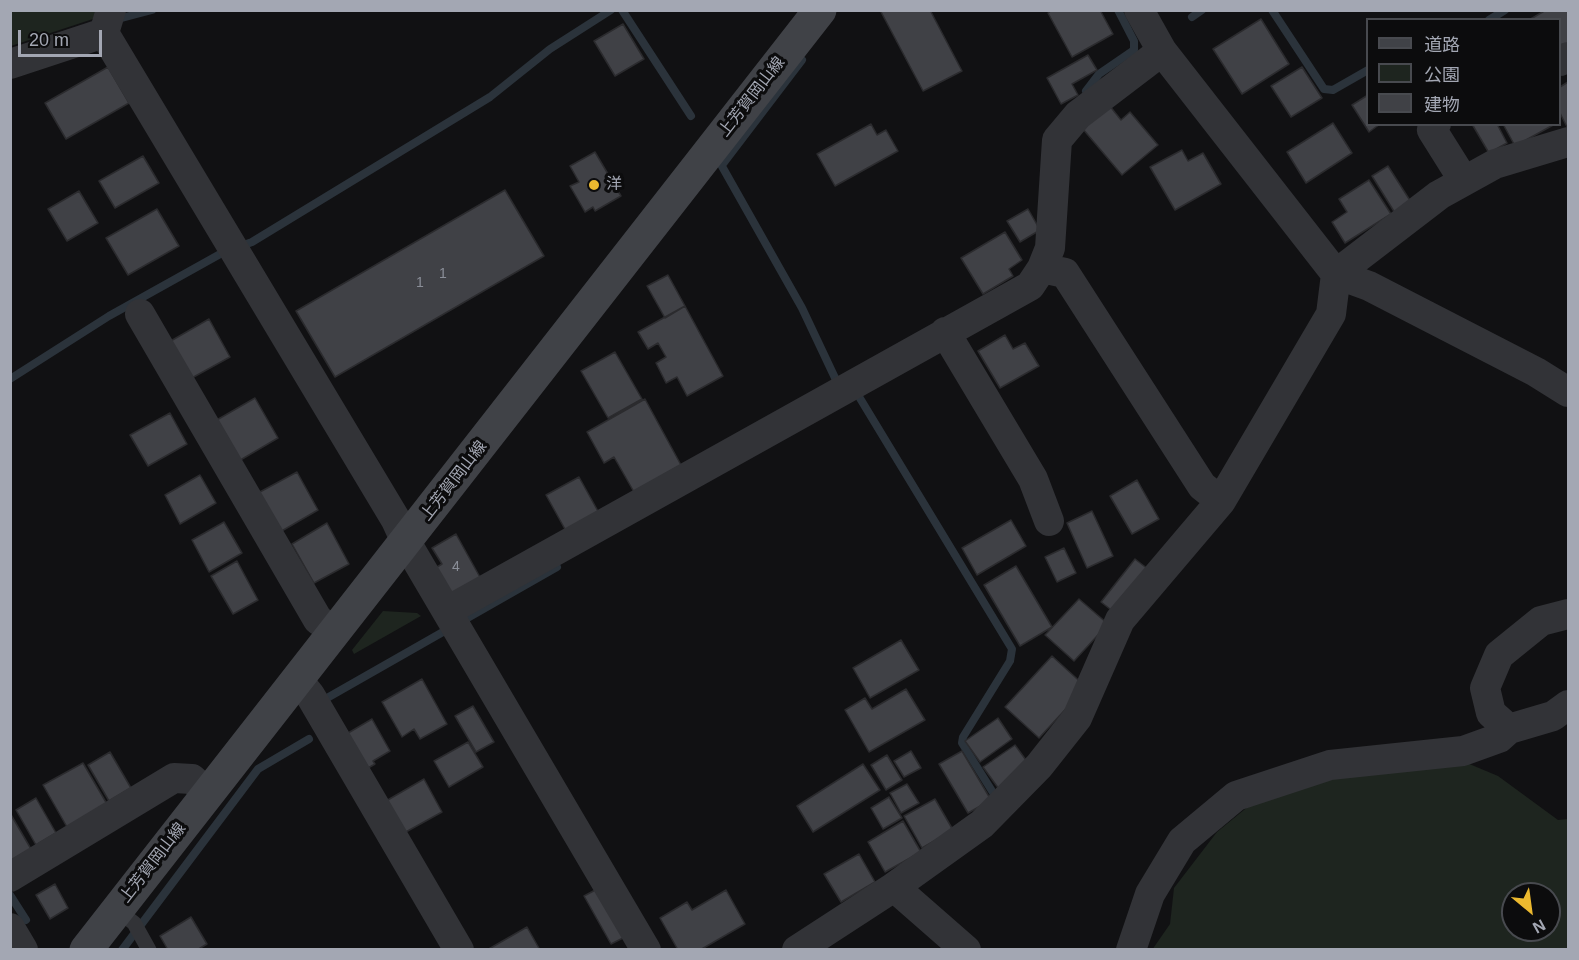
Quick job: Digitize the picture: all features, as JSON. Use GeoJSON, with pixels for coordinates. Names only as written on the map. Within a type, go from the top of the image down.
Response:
{"type":"FeatureCollection","features":[{"type":"Feature","properties":{"kind":"main road","name":"上芳賀岡山線"},"geometry":{"type":"LineString","coordinates":[[86,950],[820,10]]}},
{"type":"Feature","properties":{"kind":"street"},"geometry":{"type":"LineString","coordinates":[[1139,10],[1162,51],[1336,274],[1369,286],[1536,372],[1569,392]]}},
{"type":"Feature","properties":{"kind":"street"},"geometry":{"type":"LineString","coordinates":[[10,64],[107,24],[233,248],[396,520],[406,542],[646,950]]}},
{"type":"Feature","properties":{"kind":"street"},"geometry":{"type":"LineString","coordinates":[[1162,51],[1078,115],[1057,140],[1050,249],[1053,270],[1202,486],[1221,501]]}},
{"type":"Feature","properties":{"kind":"street"},"geometry":{"type":"LineString","coordinates":[[1435,126],[1432,130],[1464,182]]}},
{"type":"Feature","properties":{"kind":"street"},"geometry":{"type":"LineString","coordinates":[[797,950],[894,887],[982,824],[1039,766],[1077,718],[1120,620],[1221,501],[1331,314],[1336,274],[1439,195],[1495,164],[1569,142]]}},
{"type":"Feature","properties":{"kind":"street"},"geometry":{"type":"LineString","coordinates":[[452,619],[950,341],[1053,270]]}},
{"type":"Feature","properties":{"kind":"street"},"geometry":{"type":"LineString","coordinates":[[140,314],[318,620],[336,631]]}},
{"type":"Feature","properties":{"kind":"street"},"geometry":{"type":"LineString","coordinates":[[950,341],[1033,479],[1049,521]]}},
{"type":"Feature","properties":{"kind":"street"},"geometry":{"type":"LineString","coordinates":[[1509,729],[1491,712],[1485,688],[1499,655],[1541,621],[1569,614]]}},
{"type":"Feature","properties":{"kind":"street"},"geometry":{"type":"LineString","coordinates":[[298,680],[316,705],[459,950]]}},
{"type":"Feature","properties":{"kind":"street"},"geometry":{"type":"LineString","coordinates":[[1131,950],[1150,894],[1182,841],[1236,796],[1330,765],[1462,751],[1499,738],[1509,729],[1553,716],[1569,705]]}},
{"type":"Feature","properties":{"kind":"street"},"geometry":{"type":"LineString","coordinates":[[10,877],[174,778],[192,779],[208,793]]}},
{"type":"Feature","properties":{"kind":"street"},"geometry":{"type":"LineString","coordinates":[[894,887],[961,948]]}},
{"type":"Feature","properties":{"kind":"street"},"geometry":{"type":"LineString","coordinates":[[10,928],[23,950]]}},
{"type":"Feature","properties":{"kind":"lane"},"geometry":{"type":"LineString","coordinates":[[117,910],[134,923],[149,950]]}},
{"type":"Feature","properties":{"kind":"green space"},"geometry":{"type":"Polygon","coordinates":[[[10,11],[102,11],[99,17],[11,46],[10,11]]]}},
{"type":"Feature","properties":{"kind":"green space"},"geometry":{"type":"Polygon","coordinates":[[[383,611],[417,613],[421,616],[354,654],[352,650],[383,611]]]}},
{"type":"Feature","properties":{"kind":"green space"},"geometry":{"type":"Polygon","coordinates":[[[1467,763],[1498,776],[1558,820],[1568,819],[1568,949],[1152,950],[1170,924],[1174,888],[1217,832],[1250,805],[1339,777],[1467,763]]]}},
{"type":"Feature","properties":{"kind":"building"},"geometry":{"type":"Polygon","coordinates":[[[880,10],[930,10],[962,71],[923,91],[880,10]]]}},
{"type":"Feature","properties":{"kind":"building"},"geometry":{"type":"Polygon","coordinates":[[[1052,10],[1100,10],[1113,34],[1072,57],[1048,13],[1052,10]]]}},
{"type":"Feature","properties":{"kind":"building"},"geometry":{"type":"Polygon","coordinates":[[[1546,10],[1568,10],[1568,47],[1561,51],[1561,18],[1532,18],[1546,10]]]}},
{"type":"Feature","properties":{"kind":"building"},"geometry":{"type":"Polygon","coordinates":[[[1261,19],[1289,64],[1242,94],[1213,49],[1261,19]]]}},
{"type":"Feature","properties":{"kind":"building"},"geometry":{"type":"Polygon","coordinates":[[[623,24],[644,59],[615,76],[594,41],[623,24]]]}},
{"type":"Feature","properties":{"kind":"building"},"geometry":{"type":"Polygon","coordinates":[[[1088,55],[1097,70],[1072,84],[1078,95],[1061,104],[1047,78],[1088,55]]]}},
{"type":"Feature","properties":{"kind":"building"},"geometry":{"type":"Polygon","coordinates":[[[108,67],[129,103],[66,139],[45,103],[108,67]]]}},
{"type":"Feature","properties":{"kind":"building"},"geometry":{"type":"Polygon","coordinates":[[[1302,67],[1322,98],[1291,117],[1271,86],[1302,67]]]}},
{"type":"Feature","properties":{"kind":"building"},"geometry":{"type":"Polygon","coordinates":[[[1568,82],[1568,129],[1561,115],[1561,86],[1568,82]]]}},
{"type":"Feature","properties":{"kind":"building"},"geometry":{"type":"Polygon","coordinates":[[[1366,96],[1366,126],[1377,126],[1369,132],[1352,105],[1366,96]]]}},
{"type":"Feature","properties":{"kind":"building"},"geometry":{"type":"Polygon","coordinates":[[[1109,105],[1121,120],[1130,112],[1158,145],[1122,175],[1082,128],[1109,105]]]}},
{"type":"Feature","properties":{"kind":"building"},"geometry":{"type":"Polygon","coordinates":[[[1333,123],[1352,153],[1306,183],[1287,152],[1333,123]]]}},
{"type":"Feature","properties":{"kind":"building"},"geometry":{"type":"Polygon","coordinates":[[[871,124],[877,135],[886,130],[898,151],[835,186],[817,154],[871,124]]]}},
{"type":"Feature","properties":{"kind":"building"},"geometry":{"type":"Polygon","coordinates":[[[1473,126],[1498,126],[1507,143],[1489,153],[1473,126]]]}},
{"type":"Feature","properties":{"kind":"building"},"geometry":{"type":"Polygon","coordinates":[[[1504,126],[1551,126],[1515,146],[1504,126]]]}},
{"type":"Feature","properties":{"kind":"building"},"geometry":{"type":"Polygon","coordinates":[[[1182,150],[1188,161],[1203,153],[1221,184],[1175,210],[1150,167],[1182,150]]]}},
{"type":"Feature","properties":{"kind":"building"},"geometry":{"type":"Polygon","coordinates":[[[595,152],[621,196],[595,211],[593,207],[585,212],[570,186],[579,182],[570,166],[595,152]]]}},
{"type":"Feature","properties":{"kind":"building"},"geometry":{"type":"Polygon","coordinates":[[[143,156],[159,183],[115,208],[99,181],[143,156]]]}},
{"type":"Feature","properties":{"kind":"building"},"geometry":{"type":"Polygon","coordinates":[[[1388,166],[1411,202],[1395,213],[1372,176],[1388,166]]]}},
{"type":"Feature","properties":{"kind":"building"},"geometry":{"type":"Polygon","coordinates":[[[1369,180],[1391,214],[1345,243],[1332,222],[1347,212],[1339,199],[1369,180]]]}},
{"type":"Feature","properties":{"kind":"building"},"geometry":{"type":"Polygon","coordinates":[[[505,190],[544,256],[335,377],[296,311],[505,190]]]}},
{"type":"Feature","properties":{"kind":"building"},"geometry":{"type":"Polygon","coordinates":[[[79,191],[98,223],[67,241],[48,209],[79,191]]]}},
{"type":"Feature","properties":{"kind":"building"},"geometry":{"type":"Polygon","coordinates":[[[157,209],[179,246],[128,275],[106,238],[157,209]]]}},
{"type":"Feature","properties":{"kind":"building"},"geometry":{"type":"Polygon","coordinates":[[[1028,209],[1040,230],[1020,242],[1007,221],[1028,209]]]}},
{"type":"Feature","properties":{"kind":"building"},"geometry":{"type":"Polygon","coordinates":[[[1005,232],[1022,260],[1009,269],[1013,276],[983,294],[961,258],[1005,232]]]}},
{"type":"Feature","properties":{"kind":"building"},"geometry":{"type":"Polygon","coordinates":[[[668,275],[685,306],[665,318],[647,286],[668,275]]]}},
{"type":"Feature","properties":{"kind":"building"},"geometry":{"type":"Polygon","coordinates":[[[685,306],[723,376],[687,396],[677,377],[666,383],[656,363],[666,357],[658,343],[648,349],[638,332],[685,306]]]}},
{"type":"Feature","properties":{"kind":"building"},"geometry":{"type":"Polygon","coordinates":[[[209,319],[230,357],[190,379],[169,342],[209,319]]]}},
{"type":"Feature","properties":{"kind":"building"},"geometry":{"type":"Polygon","coordinates":[[[1005,335],[1013,349],[1025,343],[1039,366],[1000,388],[978,351],[1005,335]]]}},
{"type":"Feature","properties":{"kind":"building"},"geometry":{"type":"Polygon","coordinates":[[[615,352],[642,399],[608,418],[581,371],[615,352]]]}},
{"type":"Feature","properties":{"kind":"building"},"geometry":{"type":"Polygon","coordinates":[[[255,398],[278,438],[237,462],[215,421],[255,398]]]}},
{"type":"Feature","properties":{"kind":"building"},"geometry":{"type":"Polygon","coordinates":[[[645,399],[681,465],[634,492],[614,457],[604,463],[587,432],[645,399]]]}},
{"type":"Feature","properties":{"kind":"building"},"geometry":{"type":"Polygon","coordinates":[[[170,413],[187,444],[148,466],[130,435],[170,413]]]}},
{"type":"Feature","properties":{"kind":"building"},"geometry":{"type":"Polygon","coordinates":[[[297,472],[318,510],[280,532],[258,493],[297,472]]]}},
{"type":"Feature","properties":{"kind":"building"},"geometry":{"type":"Polygon","coordinates":[[[200,475],[216,503],[180,524],[165,495],[200,475]]]}},
{"type":"Feature","properties":{"kind":"building"},"geometry":{"type":"Polygon","coordinates":[[[579,477],[599,513],[566,531],[546,495],[579,477]]]}},
{"type":"Feature","properties":{"kind":"building"},"geometry":{"type":"Polygon","coordinates":[[[1137,480],[1159,519],[1132,534],[1110,496],[1137,480]]]}},
{"type":"Feature","properties":{"kind":"building"},"geometry":{"type":"Polygon","coordinates":[[[1092,511],[1113,556],[1087,568],[1067,523],[1092,511]]]}},
{"type":"Feature","properties":{"kind":"building"},"geometry":{"type":"Polygon","coordinates":[[[1011,520],[1026,546],[977,575],[962,548],[1011,520]]]}},
{"type":"Feature","properties":{"kind":"building"},"geometry":{"type":"Polygon","coordinates":[[[224,522],[242,553],[209,572],[192,540],[224,522]]]}},
{"type":"Feature","properties":{"kind":"building"},"geometry":{"type":"Polygon","coordinates":[[[327,523],[349,564],[314,583],[292,544],[327,523]]]}},
{"type":"Feature","properties":{"kind":"building"},"geometry":{"type":"Polygon","coordinates":[[[456,534],[481,579],[448,598],[432,570],[442,564],[432,548],[456,534]]]}},
{"type":"Feature","properties":{"kind":"building"},"geometry":{"type":"Polygon","coordinates":[[[1064,548],[1076,573],[1057,582],[1045,557],[1064,548]]]}},
{"type":"Feature","properties":{"kind":"building"},"geometry":{"type":"Polygon","coordinates":[[[1135,559],[1153,573],[1119,616],[1101,602],[1135,559]]]}},
{"type":"Feature","properties":{"kind":"building"},"geometry":{"type":"Polygon","coordinates":[[[237,561],[258,600],[233,614],[211,576],[237,561]]]}},
{"type":"Feature","properties":{"kind":"building"},"geometry":{"type":"Polygon","coordinates":[[[1016,566],[1052,627],[1020,646],[984,585],[1016,566]]]}},
{"type":"Feature","properties":{"kind":"building"},"geometry":{"type":"Polygon","coordinates":[[[1079,599],[1108,624],[1074,661],[1045,635],[1079,599]]]}},
{"type":"Feature","properties":{"kind":"building"},"geometry":{"type":"Polygon","coordinates":[[[901,640],[919,670],[870,698],[853,668],[901,640]]]}},
{"type":"Feature","properties":{"kind":"building"},"geometry":{"type":"Polygon","coordinates":[[[1052,656],[1086,687],[1039,738],[1005,707],[1052,656]]]}},
{"type":"Feature","properties":{"kind":"building"},"geometry":{"type":"Polygon","coordinates":[[[422,679],[447,724],[420,739],[414,729],[402,737],[382,702],[422,679]]]}},
{"type":"Feature","properties":{"kind":"building"},"geometry":{"type":"Polygon","coordinates":[[[906,689],[925,720],[869,752],[845,710],[865,698],[872,709],[906,689]]]}},
{"type":"Feature","properties":{"kind":"building"},"geometry":{"type":"Polygon","coordinates":[[[473,706],[494,742],[476,752],[455,716],[473,706]]]}},
{"type":"Feature","properties":{"kind":"building"},"geometry":{"type":"Polygon","coordinates":[[[998,718],[1012,739],[980,762],[965,741],[998,718]]]}},
{"type":"Feature","properties":{"kind":"building"},"geometry":{"type":"Polygon","coordinates":[[[372,719],[390,751],[373,761],[375,764],[363,771],[343,736],[372,719]]]}},
{"type":"Feature","properties":{"kind":"building"},"geometry":{"type":"Polygon","coordinates":[[[468,742],[483,767],[449,787],[434,761],[468,742]]]}},
{"type":"Feature","properties":{"kind":"building"},"geometry":{"type":"Polygon","coordinates":[[[1015,745],[1031,767],[999,789],[983,767],[1015,745]]]}},
{"type":"Feature","properties":{"kind":"building"},"geometry":{"type":"Polygon","coordinates":[[[911,751],[921,768],[904,777],[894,761],[911,751]]]}},
{"type":"Feature","properties":{"kind":"building"},"geometry":{"type":"Polygon","coordinates":[[[962,751],[991,800],[968,813],[939,764],[962,751]]]}},
{"type":"Feature","properties":{"kind":"building"},"geometry":{"type":"Polygon","coordinates":[[[110,752],[131,788],[109,801],[88,765],[110,752]]]}},
{"type":"Feature","properties":{"kind":"building"},"geometry":{"type":"Polygon","coordinates":[[[887,755],[902,780],[886,790],[871,765],[887,755]]]}},
{"type":"Feature","properties":{"kind":"building"},"geometry":{"type":"Polygon","coordinates":[[[83,763],[107,804],[67,827],[43,785],[83,763]]]}},
{"type":"Feature","properties":{"kind":"building"},"geometry":{"type":"Polygon","coordinates":[[[863,764],[880,790],[813,832],[797,806],[863,764]]]}},
{"type":"Feature","properties":{"kind":"building"},"geometry":{"type":"Polygon","coordinates":[[[424,779],[442,812],[404,833],[386,801],[424,779]]]}},
{"type":"Feature","properties":{"kind":"building"},"geometry":{"type":"Polygon","coordinates":[[[907,784],[919,803],[901,813],[890,793],[907,784]]]}},
{"type":"Feature","properties":{"kind":"building"},"geometry":{"type":"Polygon","coordinates":[[[889,797],[902,818],[883,829],[871,808],[889,797]]]}},
{"type":"Feature","properties":{"kind":"building"},"geometry":{"type":"Polygon","coordinates":[[[36,798],[56,833],[36,845],[16,810],[36,798]]]}},
{"type":"Feature","properties":{"kind":"building"},"geometry":{"type":"Polygon","coordinates":[[[935,799],[953,830],[922,848],[904,816],[935,799]]]}},
{"type":"Feature","properties":{"kind":"building"},"geometry":{"type":"Polygon","coordinates":[[[10,813],[31,849],[10,861],[10,813]]]}},
{"type":"Feature","properties":{"kind":"building"},"geometry":{"type":"Polygon","coordinates":[[[903,821],[921,852],[885,872],[868,842],[903,821]]]}},
{"type":"Feature","properties":{"kind":"building"},"geometry":{"type":"Polygon","coordinates":[[[859,854],[875,882],[841,902],[824,874],[859,854]]]}},
{"type":"Feature","properties":{"kind":"building"},"geometry":{"type":"Polygon","coordinates":[[[55,884],[68,908],[50,919],[36,895],[55,884]]]}},
{"type":"Feature","properties":{"kind":"building"},"geometry":{"type":"Polygon","coordinates":[[[599,888],[627,936],[611,944],[584,896],[599,888]]]}},
{"type":"Feature","properties":{"kind":"building"},"geometry":{"type":"Polygon","coordinates":[[[726,890],[745,924],[700,950],[678,950],[660,918],[687,902],[692,910],[726,890]]]}},
{"type":"Feature","properties":{"kind":"building"},"geometry":{"type":"Polygon","coordinates":[[[191,917],[207,944],[197,950],[168,950],[160,936],[191,917]]]}},
{"type":"Feature","properties":{"kind":"building"},"geometry":{"type":"Polygon","coordinates":[[[527,927],[540,950],[487,950],[527,927]]]}},
{"type":"Feature","properties":{"kind":"waterway"},"geometry":{"type":"LineString","coordinates":[[114,20],[152,10]]}},
{"type":"Feature","properties":{"kind":"waterway"},"geometry":{"type":"LineString","coordinates":[[10,379],[109,316],[222,253],[252,242],[490,97],[550,49],[611,10]]}},
{"type":"Feature","properties":{"kind":"waterway"},"geometry":{"type":"LineString","coordinates":[[622,10],[691,116]]}},
{"type":"Feature","properties":{"kind":"waterway"},"geometry":{"type":"LineString","coordinates":[[1086,91],[1099,74],[1134,50],[1134,41],[1118,10]]}},
{"type":"Feature","properties":{"kind":"waterway"},"geometry":{"type":"LineString","coordinates":[[1192,17],[1202,10]]}},
{"type":"Feature","properties":{"kind":"waterway"},"geometry":{"type":"LineString","coordinates":[[1272,10],[1324,89],[1333,90],[1366,71]]}},
{"type":"Feature","properties":{"kind":"waterway"},"geometry":{"type":"LineString","coordinates":[[1492,18],[1505,10]]}},
{"type":"Feature","properties":{"kind":"waterway"},"geometry":{"type":"LineString","coordinates":[[722,165],[802,60]]}},
{"type":"Feature","properties":{"kind":"waterway"},"geometry":{"type":"LineString","coordinates":[[719,161],[802,308],[836,380]]}},
{"type":"Feature","properties":{"kind":"waterway"},"geometry":{"type":"LineString","coordinates":[[858,395],[1012,649],[1010,661],[963,737],[962,743],[997,799],[994,801]]}},
{"type":"Feature","properties":{"kind":"waterway"},"geometry":{"type":"LineString","coordinates":[[327,698],[557,567]]}},
{"type":"Feature","properties":{"kind":"waterway"},"geometry":{"type":"LineString","coordinates":[[122,950],[258,769],[309,739]]}},
{"type":"Feature","properties":{"kind":"waterway"},"geometry":{"type":"LineString","coordinates":[[10,895],[26,920]]}},
{"type":"Feature","properties":{"kind":"place","name":"洋"},"geometry":{"type":"Point","coordinates":[594,185]}}]}
